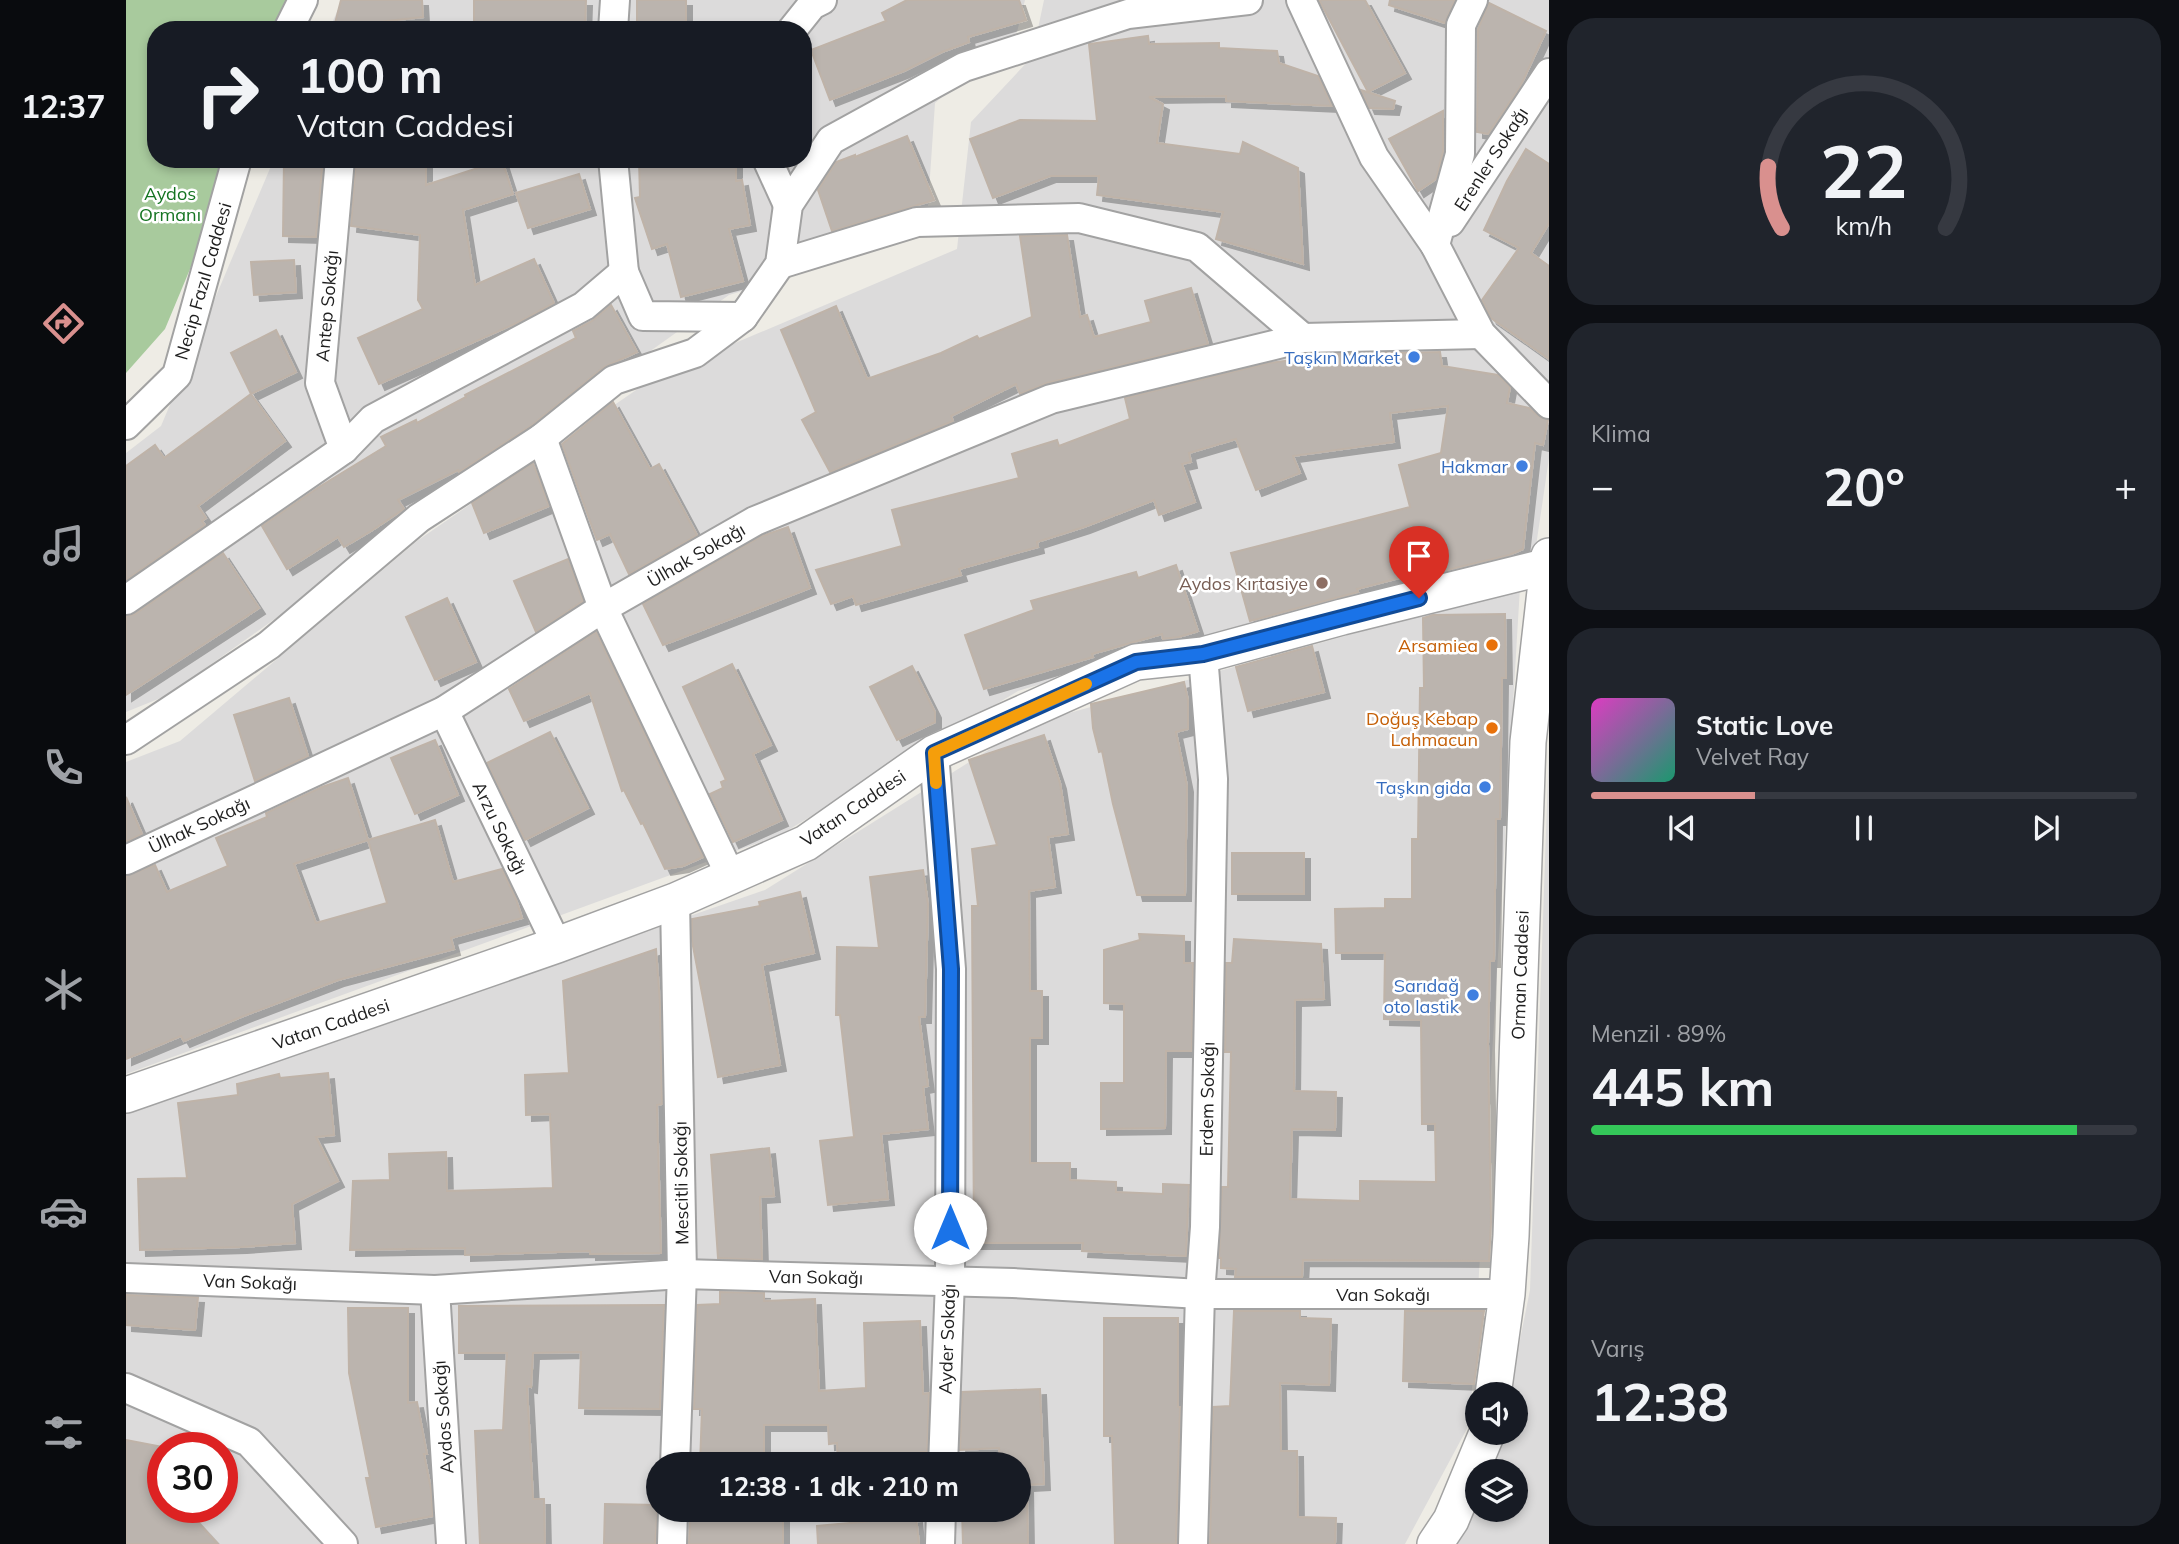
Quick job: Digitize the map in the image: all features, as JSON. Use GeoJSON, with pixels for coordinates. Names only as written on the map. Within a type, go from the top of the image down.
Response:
{"type":"FeatureCollection","features":[{"type":"Feature","properties":{"kind":"street"},"geometry":{"type":"LineString","coordinates":[[292,21],[303,0]]}},
{"type":"Feature","properties":{"kind":"street"},"geometry":{"type":"LineString","coordinates":[[614,21],[615,0]]}},
{"type":"Feature","properties":{"kind":"street"},"geometry":{"type":"LineString","coordinates":[[799,21],[812,5],[822,0]]}},
{"type":"Feature","properties":{"kind":"street"},"geometry":{"type":"LineString","coordinates":[[126,740],[269,645],[419,518],[542,438],[614,380],[695,353],[743,317],[780,264],[788,205],[831,140],[964,67],[1128,14],[1248,0]]}},
{"type":"Feature","properties":{"kind":"street"},"geometry":{"type":"LineString","coordinates":[[1301,0],[1374,157],[1435,245],[1481,334],[1549,404]]}},
{"type":"Feature","properties":{"kind":"street"},"geometry":{"type":"LineString","coordinates":[[1435,245],[1460,154],[1461,25],[1473,0]]}},
{"type":"Feature","properties":{"kind":"street","name":"Erenler Sokağı"},"geometry":{"type":"LineString","coordinates":[[1435,245],[1549,73]]}},
{"type":"Feature","properties":{"kind":"street","name":"Necip Fazıl Caddesi"},"geometry":{"type":"LineString","coordinates":[[126,425],[177,375],[234,168]]}},
{"type":"Feature","properties":{"kind":"street","name":"Antep Sokağı"},"geometry":{"type":"LineString","coordinates":[[339,168],[320,383],[344,449]]}},
{"type":"Feature","properties":{"kind":"street"},"geometry":{"type":"LineString","coordinates":[[614,168],[624,272],[643,316],[743,317]]}},
{"type":"Feature","properties":{"kind":"street"},"geometry":{"type":"LineString","coordinates":[[771,168],[788,205]]}},
{"type":"Feature","properties":{"kind":"street"},"geometry":{"type":"LineString","coordinates":[[780,264],[917,222],[1079,218],[1197,247],[1303,338]]}},
{"type":"Feature","properties":{"kind":"street"},"geometry":{"type":"LineString","coordinates":[[126,600],[344,449],[373,419],[584,306],[624,272]]}},
{"type":"Feature","properties":{"kind":"street","name":"Ülhak Sokağı"},"geometry":{"type":"LineString","coordinates":[[126,860],[444,711],[603,608],[755,522],[1051,399],[1303,338],[1481,334]]}},
{"type":"Feature","properties":{"kind":"street"},"geometry":{"type":"LineString","coordinates":[[542,438],[603,608],[731,877]]}},
{"type":"Feature","properties":{"kind":"street","name":"Vatan Caddesi"},"geometry":{"type":"LineString","coordinates":[[126,1095],[556,945],[731,877],[806,842],[934,753],[1136,662],[1203,654],[1548,561]]}},
{"type":"Feature","properties":{"kind":"street","name":"Orman Caddesi"},"geometry":{"type":"LineString","coordinates":[[1495,1382],[1507,1294],[1538,795],[1528,742],[1548,561]]}},
{"type":"Feature","properties":{"kind":"street","name":"Erdem Sokağı"},"geometry":{"type":"LineString","coordinates":[[1193,1544],[1205,1214],[1213,779],[1203,654]]}},
{"type":"Feature","properties":{"kind":"street","name":"Arzu Sokağı"},"geometry":{"type":"LineString","coordinates":[[444,711],[556,945]]}},
{"type":"Feature","properties":{"kind":"street","name":"Ayder Sokağı"},"geometry":{"type":"LineString","coordinates":[[934,753],[951,969],[950,1280],[943,1452]]}},
{"type":"Feature","properties":{"kind":"street","name":"Mescitli Sokağı"},"geometry":{"type":"LineString","coordinates":[[675,901],[682,1274],[675,1452]]}},
{"type":"Feature","properties":{"kind":"street","name":"Van Sokağı"},"geometry":{"type":"LineString","coordinates":[[126,1278],[435,1290],[682,1274],[950,1280],[1200,1294],[1507,1294]]}},
{"type":"Feature","properties":{"kind":"street","name":"Aydos Sokağı"},"geometry":{"type":"LineString","coordinates":[[435,1290],[451,1544]]}},
{"type":"Feature","properties":{"kind":"street"},"geometry":{"type":"LineString","coordinates":[[126,1388],[249,1442],[343,1544]]}},
{"type":"Feature","properties":{"kind":"street"},"geometry":{"type":"LineString","coordinates":[[1435,1544],[1451,1520],[1482,1445]]}},
{"type":"Feature","properties":{"kind":"street"},"geometry":{"type":"LineString","coordinates":[[672,1544],[673,1522]]}},
{"type":"Feature","properties":{"kind":"street"},"geometry":{"type":"LineString","coordinates":[[940,1544],[941,1522]]}},
{"type":"Feature","properties":{"kind":"shaded area"},"geometry":{"type":"Polygon","coordinates":[[[342,0],[1025,0],[1017,32],[935,103],[926,235],[729,295],[168,695],[126,712],[126,453],[161,426],[270,168],[812,168],[812,21],[333,21],[342,0]]]}},
{"type":"Feature","properties":{"kind":"shaded area"},"geometry":{"type":"Polygon","coordinates":[[[1044,0],[1549,0],[1549,458],[1535,553],[1195,638],[1018,691],[780,835],[126,1074],[126,762],[180,741],[417,541],[655,377],[957,249],[971,122],[1032,57],[1044,0]]]}},
{"type":"Feature","properties":{"kind":"shaded area"},"geometry":{"type":"Polygon","coordinates":[[[1520,587],[1472,1382],[1465,1382],[1465,1432],[1405,1544],[126,1544],[126,1111],[765,890],[1030,724],[1520,587]]]}},
{"type":"Feature","properties":{"kind":"shaded area"},"geometry":{"type":"Polygon","coordinates":[[[1549,747],[1549,1544],[1445,1544],[1465,1513],[1465,1522],[1528,1522],[1528,1459],[1497,1459],[1500,1445],[1528,1445],[1528,1382],[1512,1382],[1530,1290],[1549,747]]]}},
{"type":"Feature","properties":{"kind":"green space","name":"Aydos Ormanı"},"geometry":{"type":"Polygon","coordinates":[[[126,0],[303,0],[294,21],[147,21],[147,168],[232,168],[165,329],[126,373],[126,0]]]}},
{"type":"Feature","properties":{"kind":"building"},"geometry":{"type":"Polygon","coordinates":[[[341,0],[422,0],[423,17],[387,21],[336,21],[341,0]]]}},
{"type":"Feature","properties":{"kind":"building"},"geometry":{"type":"Polygon","coordinates":[[[474,0],[586,0],[585,21],[474,21],[474,0]]]}},
{"type":"Feature","properties":{"kind":"building"},"geometry":{"type":"Polygon","coordinates":[[[637,0],[686,0],[686,21],[637,21],[637,0]]]}},
{"type":"Feature","properties":{"kind":"building"},"geometry":{"type":"Polygon","coordinates":[[[907,0],[1019,0],[1026,20],[968,37],[969,42],[830,100],[812,50],[886,21],[882,13],[907,0]]]}},
{"type":"Feature","properties":{"kind":"building"},"geometry":{"type":"Polygon","coordinates":[[[1319,0],[1365,0],[1405,73],[1368,92],[1319,0]]]}},
{"type":"Feature","properties":{"kind":"building"},"geometry":{"type":"Polygon","coordinates":[[[1390,0],[1455,0],[1445,23],[1389,5],[1390,0]]]}},
{"type":"Feature","properties":{"kind":"building"},"geometry":{"type":"Polygon","coordinates":[[[1489,3],[1546,31],[1520,87],[1488,134],[1477,132],[1478,29],[1489,3]]]}},
{"type":"Feature","properties":{"kind":"building"},"geometry":{"type":"Polygon","coordinates":[[[1148,36],[1149,44],[1219,43],[1219,48],[1277,51],[1279,63],[1318,76],[1332,106],[1226,101],[1226,96],[1149,97],[1163,104],[1157,143],[1240,154],[1243,142],[1298,168],[1303,264],[1216,239],[1223,212],[1097,195],[1099,176],[1050,176],[993,198],[970,139],[1020,120],[1097,121],[1089,44],[1148,36]]]}},
{"type":"Feature","properties":{"kind":"building"},"geometry":{"type":"Polygon","coordinates":[[[1361,90],[1395,101],[1393,109],[1369,108],[1361,90]]]}},
{"type":"Feature","properties":{"kind":"building"},"geometry":{"type":"Polygon","coordinates":[[[1443,111],[1443,152],[1436,179],[1418,191],[1389,139],[1443,111]]]}},
{"type":"Feature","properties":{"kind":"building"},"geometry":{"type":"Polygon","coordinates":[[[907,136],[934,200],[832,231],[818,190],[836,162],[907,136]]]}},
{"type":"Feature","properties":{"kind":"building"},"geometry":{"type":"Polygon","coordinates":[[[1526,149],[1549,164],[1549,223],[1531,253],[1549,266],[1549,359],[1491,318],[1482,300],[1519,248],[1484,230],[1507,181],[1526,149]]]}},
{"type":"Feature","properties":{"kind":"building"},"geometry":{"type":"Polygon","coordinates":[[[284,168],[322,168],[316,237],[283,236],[284,168]]]}},
{"type":"Feature","properties":{"kind":"building"},"geometry":{"type":"Polygon","coordinates":[[[355,168],[426,168],[426,185],[478,168],[505,168],[513,194],[463,210],[475,285],[534,259],[554,303],[519,322],[379,384],[358,338],[423,309],[418,300],[420,235],[351,226],[355,168]]]}},
{"type":"Feature","properties":{"kind":"building"},"geometry":{"type":"Polygon","coordinates":[[[639,168],[736,168],[736,181],[742,180],[750,225],[729,229],[743,281],[681,297],[667,244],[652,249],[635,198],[640,197],[639,168]]]}},
{"type":"Feature","properties":{"kind":"building"},"geometry":{"type":"Polygon","coordinates":[[[579,174],[590,209],[528,228],[516,193],[579,174]]]}},
{"type":"Feature","properties":{"kind":"building"},"geometry":{"type":"Polygon","coordinates":[[[1067,235],[1080,317],[1087,315],[1094,337],[1151,322],[1145,301],[1191,288],[1208,344],[1047,383],[1020,394],[1016,384],[951,416],[953,421],[830,472],[802,420],[816,412],[781,330],[836,306],[867,379],[1032,317],[1020,236],[1067,235]]]}},
{"type":"Feature","properties":{"kind":"building"},"geometry":{"type":"Polygon","coordinates":[[[294,260],[296,292],[254,295],[251,262],[294,260]]]}},
{"type":"Feature","properties":{"kind":"building"},"geometry":{"type":"Polygon","coordinates":[[[611,305],[637,352],[604,367],[532,425],[459,472],[458,470],[398,500],[404,509],[371,531],[344,547],[338,537],[287,569],[262,526],[386,446],[381,437],[416,420],[417,423],[576,338],[573,331],[592,321],[611,305]]]}},
{"type":"Feature","properties":{"kind":"building"},"geometry":{"type":"Polygon","coordinates":[[[276,330],[296,372],[251,394],[231,353],[276,330]]]}},
{"type":"Feature","properties":{"kind":"building"},"geometry":{"type":"Polygon","coordinates":[[[1440,352],[1442,366],[1498,375],[1510,387],[1507,403],[1529,408],[1548,420],[1543,445],[1535,443],[1523,549],[1509,555],[1422,576],[1422,572],[1250,621],[1231,553],[1410,507],[1399,465],[1441,453],[1448,406],[1390,413],[1394,442],[1293,456],[1300,473],[1256,490],[1236,439],[1189,453],[1191,462],[1182,464],[1195,502],[1159,515],[1154,500],[1037,542],[1038,547],[959,569],[961,575],[856,605],[853,596],[831,604],[816,570],[902,546],[892,510],[1019,478],[1012,454],[1057,440],[1059,446],[1130,419],[1125,398],[1269,363],[1340,354],[1440,352]]]}},
{"type":"Feature","properties":{"kind":"building"},"geometry":{"type":"Polygon","coordinates":[[[251,394],[285,441],[198,506],[206,518],[202,521],[205,525],[126,580],[126,466],[155,445],[164,458],[251,394]]]}},
{"type":"Feature","properties":{"kind":"building"},"geometry":{"type":"Polygon","coordinates":[[[613,402],[650,469],[659,464],[697,535],[629,574],[610,534],[597,540],[562,444],[613,402]]]}},
{"type":"Feature","properties":{"kind":"building"},"geometry":{"type":"Polygon","coordinates":[[[533,463],[549,506],[484,533],[472,503],[533,463]]]}},
{"type":"Feature","properties":{"kind":"building"},"geometry":{"type":"Polygon","coordinates":[[[788,527],[810,588],[663,645],[643,604],[762,536],[788,527]]]}},
{"type":"Feature","properties":{"kind":"building"},"geometry":{"type":"Polygon","coordinates":[[[223,553],[259,608],[126,695],[126,616],[135,614],[223,553]]]}},
{"type":"Feature","properties":{"kind":"building"},"geometry":{"type":"Polygon","coordinates":[[[568,559],[583,601],[536,632],[514,581],[568,559]]]}},
{"type":"Feature","properties":{"kind":"building"},"geometry":{"type":"Polygon","coordinates":[[[1176,565],[1198,631],[1163,639],[1162,634],[984,689],[965,635],[1034,610],[1031,601],[1136,572],[1138,578],[1176,565]]]}},
{"type":"Feature","properties":{"kind":"building"},"geometry":{"type":"Polygon","coordinates":[[[447,598],[476,662],[435,680],[406,617],[447,598]]]}},
{"type":"Feature","properties":{"kind":"building"},"geometry":{"type":"Polygon","coordinates":[[[1505,614],[1506,678],[1502,678],[1500,819],[1496,819],[1494,961],[1490,961],[1489,1261],[1303,1260],[1302,1277],[1235,1277],[1236,1269],[1221,1268],[1219,1258],[1222,1187],[1228,1187],[1231,1052],[1225,1052],[1226,963],[1232,963],[1234,939],[1321,944],[1324,999],[1295,1000],[1294,1091],[1336,1092],[1335,1130],[1292,1129],[1290,1199],[1360,1201],[1360,1181],[1436,1182],[1435,1124],[1422,1124],[1421,1020],[1384,1019],[1385,953],[1336,953],[1335,909],[1385,908],[1385,899],[1412,899],[1412,839],[1418,839],[1420,688],[1424,688],[1423,618],[1433,615],[1505,614]]]}},
{"type":"Feature","properties":{"kind":"building"},"geometry":{"type":"Polygon","coordinates":[[[596,632],[703,857],[683,866],[665,869],[643,823],[641,824],[624,790],[622,791],[590,693],[524,721],[509,689],[596,632]]]}},
{"type":"Feature","properties":{"kind":"building"},"geometry":{"type":"Polygon","coordinates":[[[1312,646],[1324,692],[1248,711],[1236,667],[1312,646]]]}},
{"type":"Feature","properties":{"kind":"building"},"geometry":{"type":"Polygon","coordinates":[[[732,664],[771,745],[753,754],[782,820],[733,842],[710,794],[723,788],[721,782],[726,780],[683,687],[732,664]]]}},
{"type":"Feature","properties":{"kind":"building"},"geometry":{"type":"Polygon","coordinates":[[[912,666],[935,712],[935,722],[897,740],[870,687],[912,666]]]}},
{"type":"Feature","properties":{"kind":"building"},"geometry":{"type":"Polygon","coordinates":[[[1184,682],[1188,700],[1188,729],[1176,732],[1187,786],[1185,895],[1137,895],[1102,751],[1099,752],[1093,728],[1091,704],[1184,682]]]}},
{"type":"Feature","properties":{"kind":"building"},"geometry":{"type":"Polygon","coordinates":[[[289,698],[308,756],[255,781],[234,715],[289,698]]]}},
{"type":"Feature","properties":{"kind":"building"},"geometry":{"type":"Polygon","coordinates":[[[550,732],[588,808],[525,840],[487,763],[550,732]]]}},
{"type":"Feature","properties":{"kind":"building"},"geometry":{"type":"Polygon","coordinates":[[[1044,735],[1060,783],[1068,834],[1048,837],[1055,887],[1029,891],[1030,991],[1042,991],[1042,1038],[1030,1038],[1030,1163],[1070,1163],[1070,1180],[1116,1182],[1116,1192],[1163,1194],[1163,1184],[1189,1185],[1186,1256],[1082,1251],[1083,1243],[974,1243],[972,906],[978,906],[972,849],[997,845],[969,760],[1044,735]]]}},
{"type":"Feature","properties":{"kind":"building"},"geometry":{"type":"Polygon","coordinates":[[[435,740],[458,795],[415,814],[391,758],[435,740]]]}},
{"type":"Feature","properties":{"kind":"building"},"geometry":{"type":"Polygon","coordinates":[[[348,778],[368,840],[435,820],[453,882],[502,869],[522,918],[451,938],[454,949],[338,980],[184,1041],[181,1036],[126,1059],[126,876],[155,865],[167,892],[228,866],[216,838],[267,817],[266,813],[348,778]],[[368,840],[294,864],[316,923],[387,903],[368,840]]]}},
{"type":"Feature","properties":{"kind":"building"},"geometry":{"type":"Polygon","coordinates":[[[126,797],[142,834],[126,842],[126,797]]]}},
{"type":"Feature","properties":{"kind":"building"},"geometry":{"type":"Polygon","coordinates":[[[1232,853],[1304,853],[1304,894],[1232,894],[1232,853]]]}},
{"type":"Feature","properties":{"kind":"building"},"geometry":{"type":"Polygon","coordinates":[[[923,870],[928,904],[925,1017],[919,1017],[928,1086],[923,1087],[928,1129],[881,1134],[888,1199],[828,1205],[820,1141],[854,1137],[840,1015],[836,1015],[837,947],[879,948],[870,877],[923,870]]]}},
{"type":"Feature","properties":{"kind":"building"},"geometry":{"type":"Polygon","coordinates":[[[800,892],[814,953],[762,965],[780,1065],[718,1077],[692,941],[692,919],[760,906],[759,902],[800,892]]]}},
{"type":"Feature","properties":{"kind":"building"},"geometry":{"type":"Polygon","coordinates":[[[1139,934],[1184,936],[1184,963],[1193,963],[1192,1051],[1166,1051],[1165,1128],[1101,1129],[1101,1083],[1124,1083],[1124,1004],[1104,1003],[1104,950],[1140,940],[1139,934]]]}},
{"type":"Feature","properties":{"kind":"building"},"geometry":{"type":"Polygon","coordinates":[[[656,949],[662,1104],[657,1105],[661,1253],[590,1254],[590,1251],[465,1255],[465,1248],[350,1250],[353,1181],[390,1180],[389,1154],[446,1152],[447,1191],[553,1188],[550,1114],[526,1115],[525,1075],[569,1073],[563,981],[656,949]]]}},
{"type":"Feature","properties":{"kind":"building"},"geometry":{"type":"Polygon","coordinates":[[[328,1073],[334,1135],[316,1137],[338,1181],[292,1204],[295,1243],[140,1250],[138,1179],[187,1178],[178,1103],[238,1095],[237,1084],[279,1074],[280,1078],[328,1073]]]}},
{"type":"Feature","properties":{"kind":"building"},"geometry":{"type":"Polygon","coordinates":[[[769,1148],[774,1196],[760,1197],[762,1260],[718,1258],[711,1155],[769,1148]]]}},
{"type":"Feature","properties":{"kind":"building"},"geometry":{"type":"Polygon","coordinates":[[[720,1292],[764,1293],[764,1301],[815,1299],[819,1391],[866,1388],[864,1323],[920,1321],[923,1394],[929,1393],[927,1452],[837,1452],[837,1443],[829,1444],[828,1425],[764,1425],[764,1452],[700,1452],[702,1409],[694,1409],[697,1305],[720,1304],[720,1292]]]}},
{"type":"Feature","properties":{"kind":"building"},"geometry":{"type":"Polygon","coordinates":[[[126,1295],[198,1297],[195,1330],[126,1325],[126,1295]]]}},
{"type":"Feature","properties":{"kind":"building"},"geometry":{"type":"Polygon","coordinates":[[[664,1305],[660,1409],[579,1408],[581,1352],[533,1353],[531,1387],[527,1386],[533,1499],[544,1499],[545,1544],[480,1544],[475,1431],[503,1430],[507,1353],[459,1353],[459,1306],[664,1305]]]}},
{"type":"Feature","properties":{"kind":"building"},"geometry":{"type":"Polygon","coordinates":[[[348,1308],[408,1308],[408,1403],[417,1402],[427,1454],[424,1454],[433,1516],[376,1527],[366,1478],[370,1478],[349,1373],[348,1308]]]}},
{"type":"Feature","properties":{"kind":"building"},"geometry":{"type":"Polygon","coordinates":[[[1234,1311],[1300,1311],[1300,1318],[1331,1319],[1329,1385],[1280,1383],[1281,1451],[1297,1451],[1298,1517],[1336,1518],[1335,1544],[1210,1544],[1213,1407],[1230,1406],[1234,1311]]]}},
{"type":"Feature","properties":{"kind":"building"},"geometry":{"type":"Polygon","coordinates":[[[1405,1311],[1484,1311],[1474,1382],[1403,1381],[1405,1311]]]}},
{"type":"Feature","properties":{"kind":"building"},"geometry":{"type":"Polygon","coordinates":[[[1104,1318],[1178,1318],[1180,1407],[1176,1544],[1115,1544],[1112,1436],[1104,1436],[1104,1318]]]}},
{"type":"Feature","properties":{"kind":"building"},"geometry":{"type":"Polygon","coordinates":[[[1040,1389],[1044,1484],[1031,1485],[1031,1452],[999,1452],[999,1448],[960,1450],[962,1392],[1040,1389]]]}},
{"type":"Feature","properties":{"kind":"building"},"geometry":{"type":"Polygon","coordinates":[[[126,1440],[147,1444],[147,1523],[199,1523],[218,1544],[126,1544],[126,1440]]]}},
{"type":"Feature","properties":{"kind":"building"},"geometry":{"type":"Polygon","coordinates":[[[605,1504],[646,1505],[646,1522],[657,1522],[655,1544],[604,1544],[605,1504]]]}},
{"type":"Feature","properties":{"kind":"building"},"geometry":{"type":"Polygon","coordinates":[[[690,1522],[783,1522],[783,1544],[689,1544],[690,1522]]]}},
{"type":"Feature","properties":{"kind":"building"},"geometry":{"type":"Polygon","coordinates":[[[861,1522],[917,1522],[919,1544],[818,1544],[817,1526],[861,1522]]]}},
{"type":"Feature","properties":{"kind":"building"},"geometry":{"type":"Polygon","coordinates":[[[962,1522],[1028,1522],[1028,1544],[963,1544],[962,1522]]]}},
{"type":"Feature","properties":{"kind":"slow traffic"},"geometry":{"type":"LineString","coordinates":[[936,783],[934,753],[1086,684]]}},
{"type":"Feature","properties":{"kind":"place","name":"Taşkın Market"},"geometry":{"type":"Point","coordinates":[1414,357]}},
{"type":"Feature","properties":{"kind":"place","name":"Hakmar"},"geometry":{"type":"Point","coordinates":[1522,466]}},
{"type":"Feature","properties":{"kind":"place","name":"Aydos Kırtasiye"},"geometry":{"type":"Point","coordinates":[1322,583]}},
{"type":"Feature","properties":{"kind":"place","name":"Arsamiea"},"geometry":{"type":"Point","coordinates":[1492,645]}},
{"type":"Feature","properties":{"kind":"place","name":"Doğuş Kebap Lahmacun"},"geometry":{"type":"Point","coordinates":[1492,728]}},
{"type":"Feature","properties":{"kind":"place","name":"Taşkın gida"},"geometry":{"type":"Point","coordinates":[1485,787]}},
{"type":"Feature","properties":{"kind":"place","name":"Sarıdağ oto lastik"},"geometry":{"type":"Point","coordinates":[1473,995]}},
{"type":"Feature","properties":{"kind":"route"},"geometry":{"type":"LineString","coordinates":[[950,1228],[951,969],[934,753],[1136,662],[1203,654],[1419,598]]}}]}
